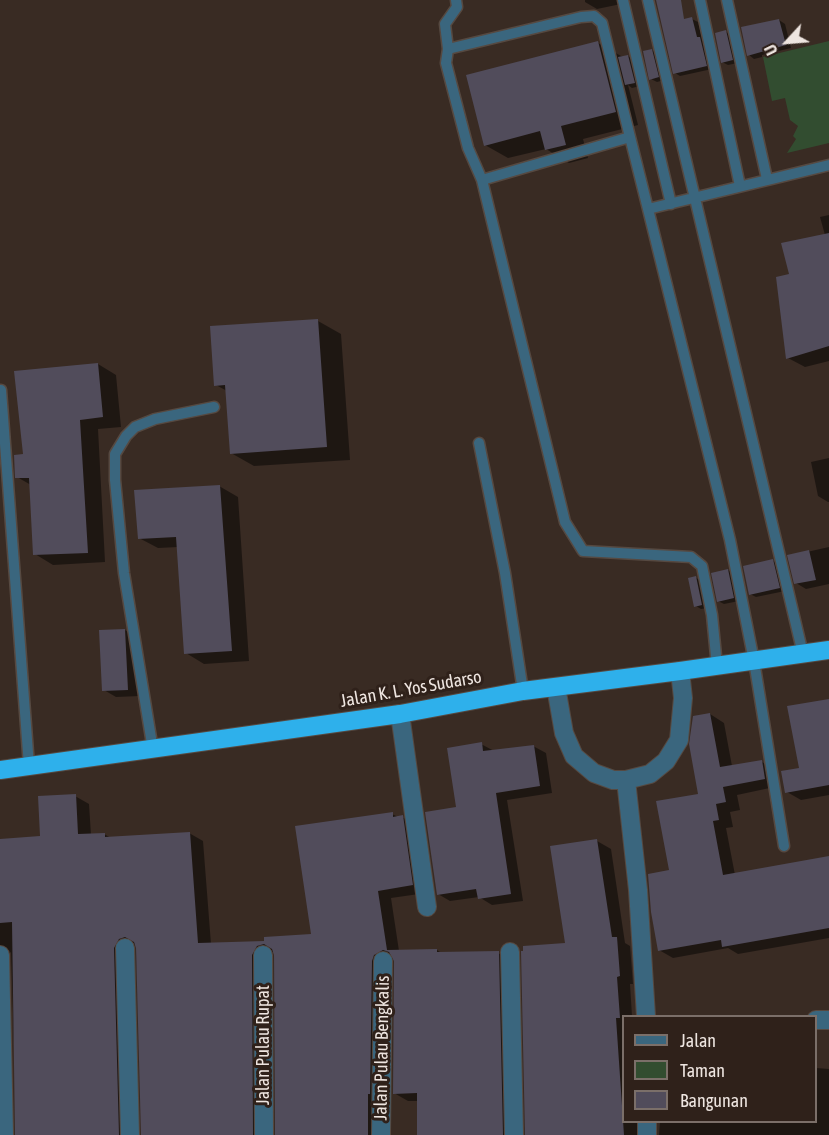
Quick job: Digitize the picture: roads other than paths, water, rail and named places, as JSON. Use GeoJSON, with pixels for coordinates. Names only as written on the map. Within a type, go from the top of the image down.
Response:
{"type":"FeatureCollection","features":[{"type":"Feature","properties":{"kind":"highway","name":"Jalan K. L. Yos Sudarso"},"geometry":{"type":"LineString","coordinates":[[0,770],[400,714],[523,691],[829,650]]}},
{"type":"Feature","properties":{"kind":"street"},"geometry":{"type":"LineString","coordinates":[[556,687],[564,733],[574,756],[594,773],[613,780],[626,780],[650,774],[658,768],[666,761],[679,740],[683,698],[680,671]]}},
{"type":"Feature","properties":{"kind":"street"},"geometry":{"type":"LineString","coordinates":[[400,714],[428,907]]}},
{"type":"Feature","properties":{"kind":"street"},"geometry":{"type":"LineString","coordinates":[[626,780],[638,890],[646,1015]]}},
{"type":"Feature","properties":{"kind":"street"},"geometry":{"type":"LineString","coordinates":[[125,948],[130,1135]]}},
{"type":"Feature","properties":{"kind":"street"},"geometry":{"type":"LineString","coordinates":[[510,952],[514,1135]]}},
{"type":"Feature","properties":{"kind":"street"},"geometry":{"type":"LineString","coordinates":[[0,955],[4,1135]]}},
{"type":"Feature","properties":{"kind":"street","name":"Jalan Pulau Rupat"},"geometry":{"type":"LineString","coordinates":[[263,955],[264,1135]]}},
{"type":"Feature","properties":{"kind":"street","name":"Jalan Pulau Bengkalis"},"geometry":{"type":"LineString","coordinates":[[381,1135],[383,961]]}},
{"type":"Feature","properties":{"kind":"lane"},"geometry":{"type":"LineString","coordinates":[[456,0],[457,7],[445,24],[448,49],[446,63],[468,148],[482,180],[565,522],[583,551],[692,557],[702,566],[712,615],[717,666]]}},
{"type":"Feature","properties":{"kind":"lane"},"geometry":{"type":"LineString","coordinates":[[623,0],[671,204]]}},
{"type":"Feature","properties":{"kind":"lane"},"geometry":{"type":"LineString","coordinates":[[648,0],[803,654]]}},
{"type":"Feature","properties":{"kind":"lane"},"geometry":{"type":"LineString","coordinates":[[700,0],[741,186]]}},
{"type":"Feature","properties":{"kind":"lane"},"geometry":{"type":"LineString","coordinates":[[727,0],[767,179]]}},
{"type":"Feature","properties":{"kind":"lane"},"geometry":{"type":"LineString","coordinates":[[448,49],[581,17],[594,16],[602,23],[730,540],[754,661],[784,846]]}},
{"type":"Feature","properties":{"kind":"lane"},"geometry":{"type":"LineString","coordinates":[[482,180],[630,137]]}},
{"type":"Feature","properties":{"kind":"lane"},"geometry":{"type":"LineString","coordinates":[[648,209],[829,165]]}},
{"type":"Feature","properties":{"kind":"lane"},"geometry":{"type":"LineString","coordinates":[[1,390],[29,766]]}},
{"type":"Feature","properties":{"kind":"lane"},"geometry":{"type":"LineString","coordinates":[[153,750],[124,573],[115,480],[115,454],[126,436],[135,427],[155,419],[214,407]]}},
{"type":"Feature","properties":{"kind":"lane"},"geometry":{"type":"LineString","coordinates":[[479,442],[505,573],[523,691]]}}]}
